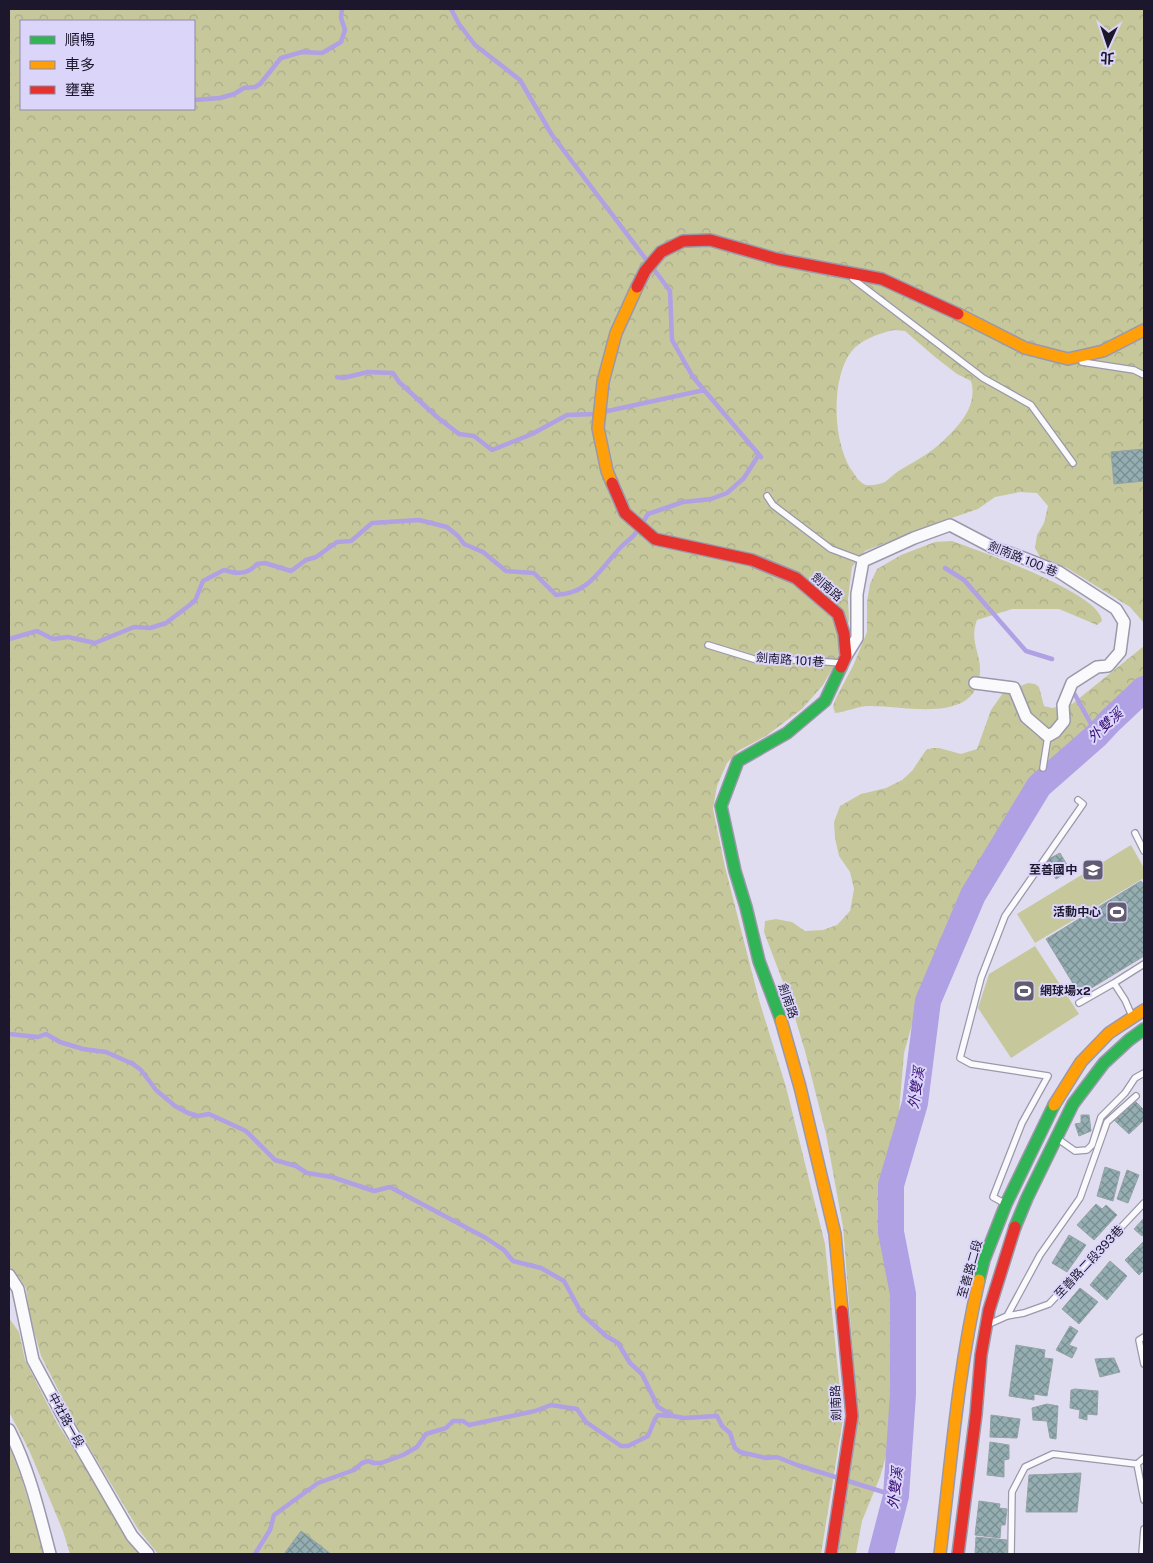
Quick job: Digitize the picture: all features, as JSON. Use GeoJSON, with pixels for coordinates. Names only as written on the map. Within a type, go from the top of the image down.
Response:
{"type":"FeatureCollection","features":[{"type":"Feature","properties":{"kind":"street","name":"劍南路"},"geometry":{"type":"LineString","coordinates":[[831,1554],[852,1416],[835,1234],[800,1087],[780,1015],[759,961],[735,871],[721,806],[738,762],[787,733],[825,701],[845,660],[844,634],[838,614],[796,578],[752,560],[655,539],[626,512],[607,471],[598,428],[603,382],[616,332],[645,270],[661,252],[683,241],[710,240],[777,259],[882,279],[951,310],[1025,348],[1068,359],[1103,351],[1144,330]]}},
{"type":"Feature","properties":{"kind":"street","name":"劍南路 100 巷"},"geometry":{"type":"LineString","coordinates":[[863,561],[914,538],[950,525],[992,547],[1059,572],[1116,609],[1124,622],[1120,652],[1108,666],[1097,667],[1072,683],[1063,705],[1064,721],[1055,732],[1048,736]]}},
{"type":"Feature","properties":{"kind":"street"},"geometry":{"type":"LineString","coordinates":[[845,660],[857,638],[857,594],[863,561]]}},
{"type":"Feature","properties":{"kind":"street"},"geometry":{"type":"LineString","coordinates":[[975,683],[1014,688],[1026,717],[1048,736]]}},
{"type":"Feature","properties":{"kind":"street","name":"至善路二段"},"geometry":{"type":"LineString","coordinates":[[940,1554],[962,1368],[984,1260],[1006,1204],[1052,1108],[1081,1062],[1109,1033],[1144,1010]]}},
{"type":"Feature","properties":{"kind":"street"},"geometry":{"type":"LineString","coordinates":[[958,1554],[988,1310],[1010,1241],[1027,1198],[1073,1104],[1104,1063],[1144,1029]]}},
{"type":"Feature","properties":{"kind":"street","name":"中社路一段"},"geometry":{"type":"LineString","coordinates":[[9,1275],[18,1289],[34,1360],[65,1420],[132,1536],[148,1554]]}},
{"type":"Feature","properties":{"kind":"street"},"geometry":{"type":"LineString","coordinates":[[9,1430],[21,1457],[36,1502],[50,1554]]}},
{"type":"Feature","properties":{"kind":"lane"},"geometry":{"type":"LineString","coordinates":[[843,272],[983,378],[1031,405],[1073,463]]}},
{"type":"Feature","properties":{"kind":"lane"},"geometry":{"type":"LineString","coordinates":[[1068,359],[1134,370],[1144,375]]}},
{"type":"Feature","properties":{"kind":"lane"},"geometry":{"type":"LineString","coordinates":[[766,496],[773,505],[831,549],[863,561]]}},
{"type":"Feature","properties":{"kind":"lane","name":"劍南路 101巷"},"geometry":{"type":"LineString","coordinates":[[708,645],[757,660],[845,660]]}},
{"type":"Feature","properties":{"kind":"lane"},"geometry":{"type":"LineString","coordinates":[[1043,768],[1048,736]]}},
{"type":"Feature","properties":{"kind":"lane"},"geometry":{"type":"LineString","coordinates":[[1006,1204],[993,1197],[1022,1123],[1048,1076],[971,1064],[960,1058],[981,978],[1005,916],[1083,804],[1078,800]]}},
{"type":"Feature","properties":{"kind":"lane"},"geometry":{"type":"LineString","coordinates":[[1135,833],[1144,851]]}},
{"type":"Feature","properties":{"kind":"lane"},"geometry":{"type":"LineString","coordinates":[[1079,1003],[1144,964]]}},
{"type":"Feature","properties":{"kind":"lane"},"geometry":{"type":"LineString","coordinates":[[1114,983],[1125,1000],[1132,1018]]}},
{"type":"Feature","properties":{"kind":"lane"},"geometry":{"type":"LineString","coordinates":[[1056,1138],[1074,1151],[1087,1150],[1092,1145],[1101,1118],[1125,1094],[1136,1078],[1144,1074]]}},
{"type":"Feature","properties":{"kind":"lane"},"geometry":{"type":"LineString","coordinates":[[1007,1316],[1040,1255],[1080,1198],[1107,1122],[1136,1096]]}},
{"type":"Feature","properties":{"kind":"lane","name":"至善路二段393巷"},"geometry":{"type":"LineString","coordinates":[[986,1325],[1007,1316],[1024,1313],[1049,1304],[1144,1202]]}},
{"type":"Feature","properties":{"kind":"lane"},"geometry":{"type":"LineString","coordinates":[[970,1323],[986,1325]]}},
{"type":"Feature","properties":{"kind":"lane"},"geometry":{"type":"LineString","coordinates":[[1144,1337],[1139,1340],[1144,1364]]}},
{"type":"Feature","properties":{"kind":"lane"},"geometry":{"type":"LineString","coordinates":[[1011,1554],[1012,1492],[1025,1467],[1053,1454],[1136,1464],[1144,1458]]}},
{"type":"Feature","properties":{"kind":"lane"},"geometry":{"type":"LineString","coordinates":[[1136,1464],[1144,1500]]}},
{"type":"Feature","properties":{"kind":"lane"},"geometry":{"type":"LineString","coordinates":[[1142,1554],[1144,1529]]}},
{"type":"Feature","properties":{"kind":"green space"},"geometry":{"type":"Polygon","coordinates":[[[9,9],[1144,9],[1144,623],[1130,607],[1067,568],[1040,557],[1035,548],[1037,535],[1044,523],[1048,506],[1037,493],[1020,492],[995,497],[978,509],[865,551],[852,567],[848,599],[849,620],[836,662],[823,685],[802,709],[766,736],[738,751],[727,763],[717,786],[713,809],[725,867],[759,1000],[786,1087],[825,1244],[843,1419],[821,1554],[158,1554],[138,1529],[77,1427],[41,1356],[29,1312],[26,1288],[9,1266],[9,9]],[[894,330],[882,333],[855,347],[844,364],[840,379],[837,395],[837,412],[841,446],[854,474],[866,485],[876,485],[885,482],[939,445],[961,421],[970,406],[973,390],[971,381],[957,374],[905,331],[894,330]]]}},
{"type":"Feature","properties":{"kind":"green space"},"geometry":{"type":"Polygon","coordinates":[[[952,541],[1010,563],[1061,586],[1082,598],[1096,610],[1102,621],[1097,625],[1059,609],[1012,609],[977,620],[974,634],[980,672],[976,689],[966,700],[952,706],[936,709],[868,706],[835,713],[833,706],[867,632],[867,602],[870,584],[877,569],[901,555],[935,542],[952,541]]]}},
{"type":"Feature","properties":{"kind":"green space"},"geometry":{"type":"Polygon","coordinates":[[[1144,646],[1144,678],[1035,781],[1005,823],[968,885],[920,996],[904,1053],[898,1125],[887,1167],[883,1219],[893,1313],[895,1355],[890,1442],[880,1477],[862,1521],[856,1554],[838,1554],[858,1419],[843,1227],[826,1134],[805,1051],[789,998],[764,932],[765,921],[776,919],[792,922],[805,931],[823,930],[837,925],[850,911],[854,889],[850,872],[839,856],[835,838],[834,822],[840,806],[861,794],[886,788],[902,780],[912,771],[926,750],[939,748],[961,754],[977,749],[991,710],[1003,693],[1028,683],[1035,684],[1039,687],[1044,706],[1052,708],[1072,704],[1144,646]]]}},
{"type":"Feature","properties":{"kind":"green space"},"geometry":{"type":"Polygon","coordinates":[[[1131,845],[1144,868],[1144,878],[1035,943],[1017,914],[1131,845]]]}},
{"type":"Feature","properties":{"kind":"green space","name":"網球場x2"},"geometry":{"type":"Polygon","coordinates":[[[1035,946],[1079,1014],[1011,1058],[978,1008],[989,974],[1035,946]]]}},
{"type":"Feature","properties":{"kind":"green space"},"geometry":{"type":"Polygon","coordinates":[[[9,1318],[19,1332],[25,1360],[57,1423],[99,1489],[144,1554],[70,1554],[63,1531],[29,1450],[9,1412],[9,1318]]]}},
{"type":"Feature","properties":{"kind":"green space"},"geometry":{"type":"Polygon","coordinates":[[[9,1445],[21,1477],[45,1554],[9,1554],[9,1445]]]}},
{"type":"Feature","properties":{"kind":"building"},"geometry":{"type":"Polygon","coordinates":[[[1144,449],[1144,481],[1114,484],[1111,452],[1144,449]]]}},
{"type":"Feature","properties":{"kind":"building"},"geometry":{"type":"Polygon","coordinates":[[[1060,853],[1070,870],[1056,879],[1045,861],[1060,853]]]}},
{"type":"Feature","properties":{"kind":"building","name":"活動中心"},"geometry":{"type":"Polygon","coordinates":[[[1141,881],[1144,885],[1144,956],[1080,995],[1046,939],[1141,881]]]}},
{"type":"Feature","properties":{"kind":"building"},"geometry":{"type":"Polygon","coordinates":[[[1135,1101],[1144,1110],[1144,1120],[1129,1134],[1114,1120],[1135,1101]]]}},
{"type":"Feature","properties":{"kind":"building"},"geometry":{"type":"Polygon","coordinates":[[[1081,1115],[1089,1115],[1091,1131],[1079,1136],[1075,1124],[1081,1123],[1081,1115]]]}},
{"type":"Feature","properties":{"kind":"building"},"geometry":{"type":"Polygon","coordinates":[[[1105,1167],[1120,1172],[1113,1201],[1097,1196],[1105,1167]]]}},
{"type":"Feature","properties":{"kind":"building"},"geometry":{"type":"Polygon","coordinates":[[[1127,1170],[1139,1175],[1128,1203],[1117,1199],[1127,1170]]]}},
{"type":"Feature","properties":{"kind":"building"},"geometry":{"type":"Polygon","coordinates":[[[1096,1204],[1102,1209],[1106,1205],[1117,1215],[1094,1240],[1077,1225],[1096,1204]]]}},
{"type":"Feature","properties":{"kind":"building"},"geometry":{"type":"Polygon","coordinates":[[[1144,1218],[1144,1234],[1142,1236],[1134,1229],[1144,1218]]]}},
{"type":"Feature","properties":{"kind":"building"},"geometry":{"type":"Polygon","coordinates":[[[1069,1235],[1086,1245],[1067,1272],[1052,1263],[1069,1235]]]}},
{"type":"Feature","properties":{"kind":"building"},"geometry":{"type":"Polygon","coordinates":[[[1144,1241],[1144,1270],[1139,1275],[1125,1260],[1144,1241]]]}},
{"type":"Feature","properties":{"kind":"building"},"geometry":{"type":"Polygon","coordinates":[[[1110,1261],[1127,1276],[1107,1300],[1090,1285],[1110,1261]]]}},
{"type":"Feature","properties":{"kind":"building"},"geometry":{"type":"Polygon","coordinates":[[[1080,1288],[1098,1302],[1079,1324],[1062,1309],[1080,1288]]]}},
{"type":"Feature","properties":{"kind":"building"},"geometry":{"type":"Polygon","coordinates":[[[1070,1326],[1078,1331],[1069,1345],[1077,1348],[1072,1358],[1056,1350],[1070,1326]]]}},
{"type":"Feature","properties":{"kind":"building"},"geometry":{"type":"Polygon","coordinates":[[[1016,1345],[1045,1350],[1044,1358],[1053,1359],[1047,1396],[1034,1394],[1034,1400],[1009,1396],[1016,1345]]]}},
{"type":"Feature","properties":{"kind":"building"},"geometry":{"type":"Polygon","coordinates":[[[1114,1358],[1120,1372],[1100,1377],[1095,1359],[1114,1358]]]}},
{"type":"Feature","properties":{"kind":"building"},"geometry":{"type":"Polygon","coordinates":[[[1071,1390],[1098,1391],[1097,1415],[1087,1414],[1087,1420],[1079,1418],[1080,1410],[1070,1408],[1071,1390]]]}},
{"type":"Feature","properties":{"kind":"building"},"geometry":{"type":"Polygon","coordinates":[[[1047,1404],[1058,1406],[1056,1439],[1050,1438],[1047,1421],[1033,1420],[1032,1408],[1047,1404]]]}},
{"type":"Feature","properties":{"kind":"building"},"geometry":{"type":"Polygon","coordinates":[[[991,1415],[1020,1419],[1017,1438],[990,1437],[991,1415]]]}},
{"type":"Feature","properties":{"kind":"building"},"geometry":{"type":"Polygon","coordinates":[[[990,1442],[1009,1445],[1009,1459],[1004,1460],[1004,1477],[987,1475],[990,1442]]]}},
{"type":"Feature","properties":{"kind":"building"},"geometry":{"type":"Polygon","coordinates":[[[1081,1473],[1077,1512],[1026,1512],[1029,1475],[1081,1473]]]}},
{"type":"Feature","properties":{"kind":"building"},"geometry":{"type":"Polygon","coordinates":[[[979,1501],[1000,1504],[999,1508],[1007,1509],[1005,1525],[1001,1525],[1000,1538],[975,1535],[979,1501]]]}},
{"type":"Feature","properties":{"kind":"building"},"geometry":{"type":"Polygon","coordinates":[[[301,1531],[331,1554],[284,1554],[301,1531]]]}},
{"type":"Feature","properties":{"kind":"building"},"geometry":{"type":"Polygon","coordinates":[[[976,1537],[1007,1540],[1006,1554],[975,1554],[976,1537]]]}},
{"type":"Feature","properties":{"kind":"waterway"},"geometry":{"type":"LineString","coordinates":[[195,100],[220,98],[234,94],[244,88],[255,87],[260,84],[281,58],[302,52],[322,53],[341,42],[345,30],[341,18],[342,9]]}},
{"type":"Feature","properties":{"kind":"waterway"},"geometry":{"type":"LineString","coordinates":[[451,9],[459,24],[475,45],[520,80],[552,135],[648,262]]}},
{"type":"Feature","properties":{"kind":"waterway"},"geometry":{"type":"LineString","coordinates":[[653,268],[670,291],[672,340],[693,377],[761,457]]}},
{"type":"Feature","properties":{"kind":"waterway"},"geometry":{"type":"LineString","coordinates":[[337,377],[343,378],[368,372],[393,373],[399,382],[437,417],[459,434],[474,436],[492,450],[532,434],[567,415],[595,414]]}},
{"type":"Feature","properties":{"kind":"waterway"},"geometry":{"type":"LineString","coordinates":[[603,412],[704,390]]}},
{"type":"Feature","properties":{"kind":"waterway"},"geometry":{"type":"LineString","coordinates":[[642,524],[648,514],[683,502],[711,499],[727,493],[744,478],[758,456]]}},
{"type":"Feature","properties":{"kind":"waterway"},"geometry":{"type":"LineString","coordinates":[[9,639],[37,631],[53,639],[68,637],[95,643],[134,627],[150,628],[166,623],[195,601],[203,581],[224,570],[242,573],[257,564],[265,563],[291,571],[337,542],[351,541],[372,523],[419,520],[447,527],[464,544],[483,552],[506,571],[534,573],[556,595],[578,590],[594,578],[638,530]]}},
{"type":"Feature","properties":{"kind":"waterway"},"geometry":{"type":"LineString","coordinates":[[945,568],[964,580],[1026,651],[1052,659]]}},
{"type":"Feature","properties":{"kind":"waterway","name":"外雙溪"},"geometry":{"type":"LineString","coordinates":[[881,1554],[896,1496],[903,1394],[903,1294],[891,1232],[891,1185],[915,1103],[928,1001],[973,895],[1039,786],[1097,735],[1144,689]]}},
{"type":"Feature","properties":{"kind":"waterway"},"geometry":{"type":"LineString","coordinates":[[1074,693],[1097,735]]}},
{"type":"Feature","properties":{"kind":"waterway"},"geometry":{"type":"LineString","coordinates":[[9,1034],[38,1037],[46,1034],[60,1042],[83,1049],[106,1052],[133,1064],[141,1070],[156,1090],[175,1106],[198,1116],[209,1114],[246,1131],[275,1160],[296,1166],[307,1173],[332,1177],[374,1191],[390,1187],[486,1238],[504,1250],[513,1261],[541,1268],[564,1281],[582,1314],[606,1336],[618,1343],[630,1363],[642,1374],[658,1407],[673,1416],[684,1418],[717,1416],[722,1426],[730,1433],[735,1448],[740,1452],[766,1458],[777,1457],[896,1496]]}},
{"type":"Feature","properties":{"kind":"waterway"},"geometry":{"type":"LineString","coordinates":[[255,1554],[270,1530],[274,1515],[318,1483],[354,1470],[362,1463],[368,1461],[381,1463],[403,1455],[417,1447],[426,1434],[446,1428],[453,1421],[463,1421],[469,1425],[535,1411],[551,1405],[577,1409],[586,1422],[621,1446],[628,1446],[648,1436],[658,1415],[670,1416]]}},
{"type":"Feature","properties":{"kind":"traffic: fast"},"geometry":{"type":"LineString","coordinates":[[781,1020],[759,961],[735,871],[721,806],[738,761],[787,733],[825,701],[841,667]]}},
{"type":"Feature","properties":{"kind":"traffic: fast"},"geometry":{"type":"LineString","coordinates":[[1015,1227],[1027,1198],[1073,1104],[1104,1063],[1144,1029]]}},
{"type":"Feature","properties":{"kind":"traffic: fast"},"geometry":{"type":"LineString","coordinates":[[979,1280],[984,1260],[1006,1204],[1054,1105]]}},
{"type":"Feature","properties":{"kind":"traffic: slow"},"geometry":{"type":"LineString","coordinates":[[612,483],[607,471],[598,428],[603,382],[616,333],[637,287]]}},
{"type":"Feature","properties":{"kind":"traffic: slow"},"geometry":{"type":"LineString","coordinates":[[958,314],[1025,348],[1068,359],[1103,351],[1144,330]]}},
{"type":"Feature","properties":{"kind":"traffic: slow"},"geometry":{"type":"LineString","coordinates":[[1054,1105],[1081,1062],[1109,1033],[1144,1010]]}},
{"type":"Feature","properties":{"kind":"traffic: slow"},"geometry":{"type":"LineString","coordinates":[[781,1020],[800,1087],[835,1234],[842,1311]]}},
{"type":"Feature","properties":{"kind":"traffic: slow"},"geometry":{"type":"LineString","coordinates":[[940,1554],[960,1382],[979,1280]]}},
{"type":"Feature","properties":{"kind":"traffic: jam"},"geometry":{"type":"LineString","coordinates":[[637,287],[645,271],[661,252],[683,241],[710,240],[777,259],[882,279],[958,314]]}},
{"type":"Feature","properties":{"kind":"traffic: jam"},"geometry":{"type":"LineString","coordinates":[[612,483],[625,513],[655,539],[752,560],[796,578],[838,614],[844,634],[846,656],[841,667]]}},
{"type":"Feature","properties":{"kind":"traffic: jam"},"geometry":{"type":"LineString","coordinates":[[958,1554],[976,1414],[981,1355],[989,1310],[1015,1227]]}},
{"type":"Feature","properties":{"kind":"traffic: jam"},"geometry":{"type":"LineString","coordinates":[[831,1554],[852,1416],[842,1311]]}},
{"type":"Feature","properties":{"kind":"place","name":"至善國中"},"geometry":{"type":"Point","coordinates":[1093,870]}},
{"type":"Feature","properties":{"kind":"place","name":"活動中心"},"geometry":{"type":"Point","coordinates":[1117,912]}},
{"type":"Feature","properties":{"kind":"place","name":"網球場x2"},"geometry":{"type":"Point","coordinates":[1024,991]}}]}
